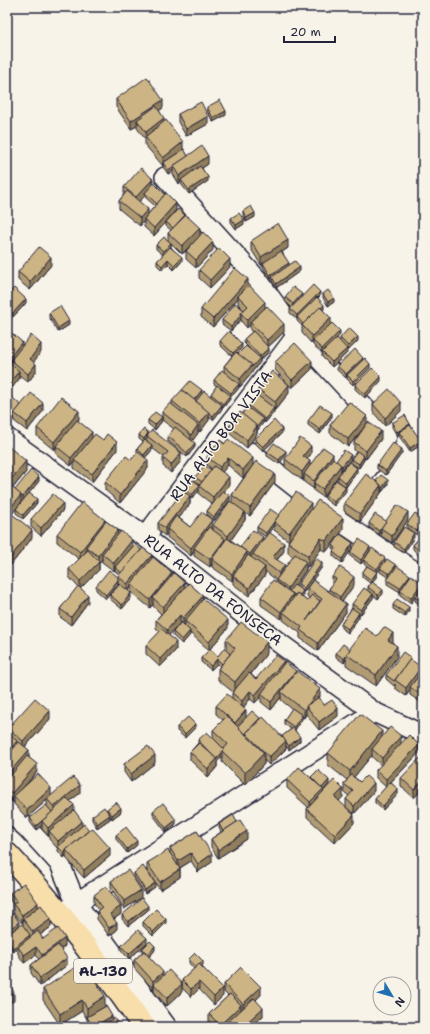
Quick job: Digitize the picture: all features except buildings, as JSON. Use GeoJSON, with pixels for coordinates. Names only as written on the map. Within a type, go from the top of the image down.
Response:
{"type":"FeatureCollection","features":[{"type":"Feature","properties":{"kind":"main road"},"geometry":{"type":"LineString","coordinates":[[7,854],[35,883],[69,909]]}},
{"type":"Feature","properties":{"kind":"main road","name":"AL-130"},"geometry":{"type":"LineString","coordinates":[[69,909],[144,1027]]}},
{"type":"Feature","properties":{"kind":"street"},"geometry":{"type":"LineString","coordinates":[[165,177],[258,280],[297,334],[388,433],[379,454],[331,515]]}},
{"type":"Feature","properties":{"kind":"street","name":"RUA ALTO BOA VISTA"},"geometry":{"type":"LineString","coordinates":[[145,536],[297,334]]}},
{"type":"Feature","properties":{"kind":"street","name":"RUA ALTO DA FONSECA"},"geometry":{"type":"LineString","coordinates":[[7,438],[145,536],[282,645],[374,712],[423,735]]}},
{"type":"Feature","properties":{"kind":"street"},"geometry":{"type":"LineString","coordinates":[[218,439],[252,453],[331,515],[423,577]]}},
{"type":"Feature","properties":{"kind":"street"},"geometry":{"type":"LineString","coordinates":[[69,909],[374,712]]}},
{"type":"Feature","properties":{"kind":"street"},"geometry":{"type":"LineString","coordinates":[[7,810],[28,829],[60,864],[69,909],[167,1027]]}}]}
